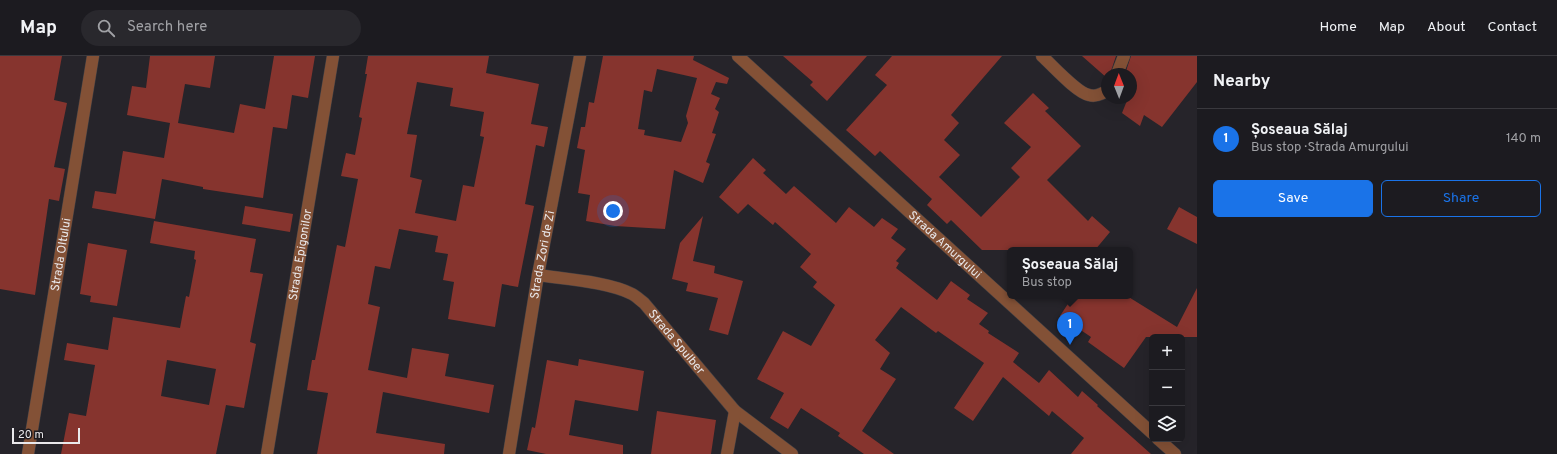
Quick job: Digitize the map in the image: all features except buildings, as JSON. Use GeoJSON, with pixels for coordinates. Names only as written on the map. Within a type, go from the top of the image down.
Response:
{"type":"FeatureCollection","features":[{"type":"Feature","properties":{"kind":"street","name":"Strada Oltului"},"geometry":{"type":"LineString","coordinates":[[28,454],[93,56]]}},
{"type":"Feature","properties":{"kind":"street","name":"Strada Epigonilor"},"geometry":{"type":"LineString","coordinates":[[268,454],[333,56]]}},
{"type":"Feature","properties":{"kind":"street","name":"Strada Zori de Zi"},"geometry":{"type":"LineString","coordinates":[[509,454],[538,275],[580,56]]}},
{"type":"Feature","properties":{"kind":"street","name":"Strada Amurgului"},"geometry":{"type":"LineString","coordinates":[[738,56],[1149,430]]}},
{"type":"Feature","properties":{"kind":"street"},"geometry":{"type":"LineString","coordinates":[[1042,56],[1080,91],[1089,96],[1101,94]]}},
{"type":"Feature","properties":{"kind":"street"},"geometry":{"type":"LineString","coordinates":[[1119,68],[1124,56]]}},
{"type":"Feature","properties":{"kind":"street","name":"Strada Spulber"},"geometry":{"type":"LineString","coordinates":[[538,275],[603,285],[633,294],[644,303],[735,411],[792,454]]}},
{"type":"Feature","properties":{"kind":"street"},"geometry":{"type":"LineString","coordinates":[[727,454],[735,411]]}},
{"type":"Feature","properties":{"kind":"street"},"geometry":{"type":"LineString","coordinates":[[1161,442],[1175,454]]}},
{"type":"Feature","properties":{"kind":"place","name":"Șoseaua Sălaj"},"geometry":{"type":"Point","coordinates":[1070,345]}}]}
